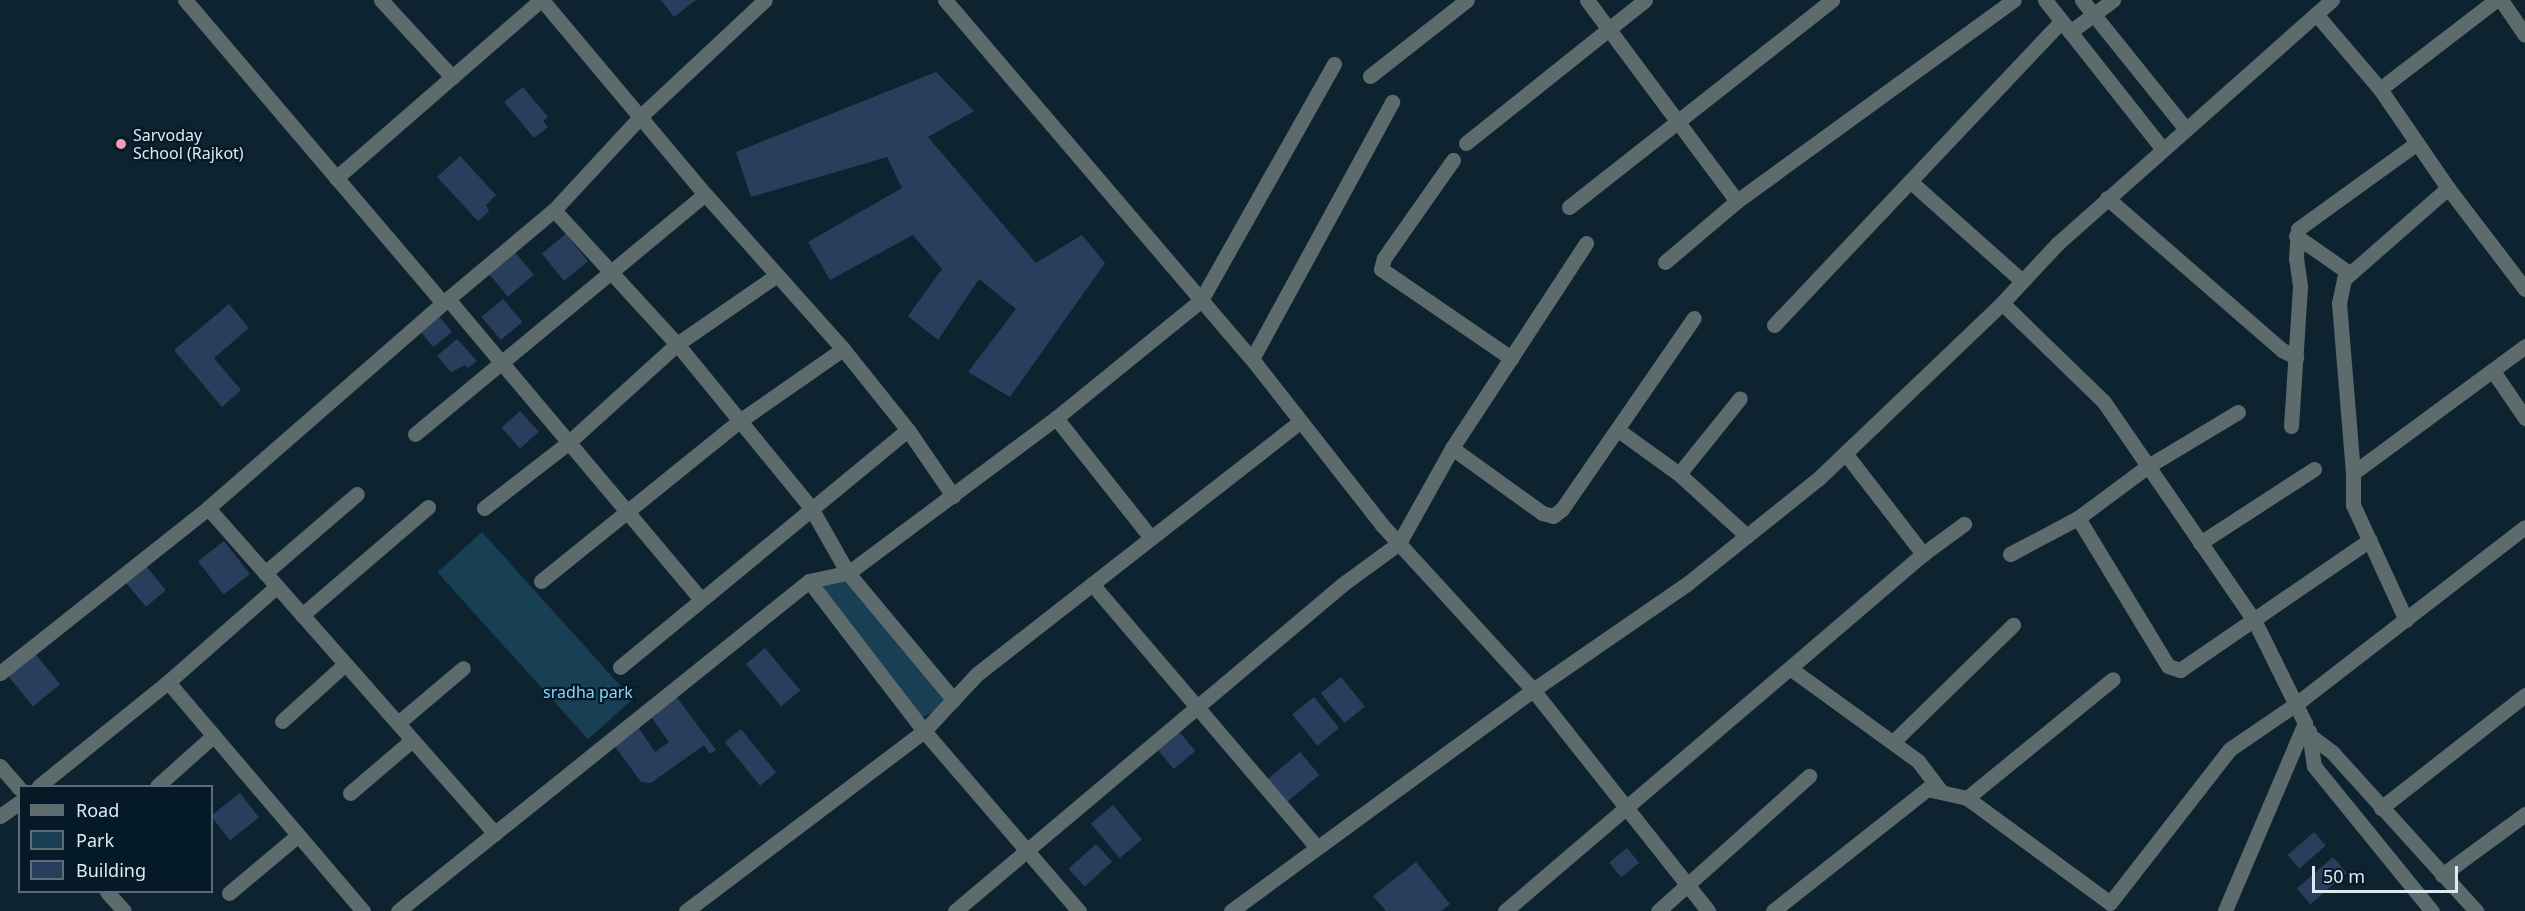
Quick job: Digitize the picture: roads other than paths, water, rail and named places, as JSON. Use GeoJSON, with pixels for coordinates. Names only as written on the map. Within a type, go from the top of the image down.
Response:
{"type":"FeatureCollection","features":[{"type":"Feature","properties":{"kind":"street"},"geometry":{"type":"LineString","coordinates":[[185,0],[336,178],[631,512],[701,599]]}},
{"type":"Feature","properties":{"kind":"street"},"geometry":{"type":"LineString","coordinates":[[381,0],[452,77]]}},
{"type":"Feature","properties":{"kind":"street"},"geometry":{"type":"LineString","coordinates":[[336,178],[541,0],[642,115],[705,194],[843,349],[908,429],[953,496]]}},
{"type":"Feature","properties":{"kind":"street"},"geometry":{"type":"LineString","coordinates":[[945,0],[1252,359],[1299,422],[1399,543],[1533,690],[1708,911]]}},
{"type":"Feature","properties":{"kind":"street"},"geometry":{"type":"LineString","coordinates":[[1370,76],[1467,0]]}},
{"type":"Feature","properties":{"kind":"street"},"geometry":{"type":"LineString","coordinates":[[1587,0],[1737,201]]}},
{"type":"Feature","properties":{"kind":"street"},"geometry":{"type":"LineString","coordinates":[[1466,143],[1645,0]]}},
{"type":"Feature","properties":{"kind":"street"},"geometry":{"type":"LineString","coordinates":[[1569,207],[1832,0]]}},
{"type":"Feature","properties":{"kind":"street"},"geometry":{"type":"LineString","coordinates":[[1665,262],[1737,201],[2014,0]]}},
{"type":"Feature","properties":{"kind":"street"},"geometry":{"type":"LineString","coordinates":[[2045,0],[2162,148]]}},
{"type":"Feature","properties":{"kind":"street"},"geometry":{"type":"LineString","coordinates":[[2082,0],[2185,128]]}},
{"type":"Feature","properties":{"kind":"street"},"geometry":{"type":"LineString","coordinates":[[1774,325],[2065,26],[2094,14],[2114,0]]}},
{"type":"Feature","properties":{"kind":"street"},"geometry":{"type":"LineString","coordinates":[[1231,911],[1316,846],[1533,690],[1688,583],[1747,536],[1845,453],[2002,303],[2107,198],[2332,0]]}},
{"type":"Feature","properties":{"kind":"street"},"geometry":{"type":"LineString","coordinates":[[2380,89],[2496,0]]}},
{"type":"Feature","properties":{"kind":"street"},"geometry":{"type":"LineString","coordinates":[[2501,0],[2525,35]]}},
{"type":"Feature","properties":{"kind":"street"},"geometry":{"type":"LineString","coordinates":[[0,673],[208,508],[554,210],[642,115],[759,2]]}},
{"type":"Feature","properties":{"kind":"street"},"geometry":{"type":"LineString","coordinates":[[2316,14],[2380,89],[2448,188],[2525,289]]}},
{"type":"Feature","properties":{"kind":"street"},"geometry":{"type":"LineString","coordinates":[[398,911],[809,581],[848,573],[1056,418],[1201,300],[1334,64]]}},
{"type":"Feature","properties":{"kind":"street"},"geometry":{"type":"LineString","coordinates":[[1252,359],[1392,102]]}},
{"type":"Feature","properties":{"kind":"street"},"geometry":{"type":"LineString","coordinates":[[2291,426],[2300,286],[2296,236],[2303,222],[2417,143]]}},
{"type":"Feature","properties":{"kind":"street"},"geometry":{"type":"LineString","coordinates":[[1454,160],[1384,258],[1381,269],[1511,358]]}},
{"type":"Feature","properties":{"kind":"street"},"geometry":{"type":"LineString","coordinates":[[1911,182],[2022,281]]}},
{"type":"Feature","properties":{"kind":"street"},"geometry":{"type":"LineString","coordinates":[[2406,620],[2353,505],[2353,473],[2339,303],[2349,273],[2448,188]]}},
{"type":"Feature","properties":{"kind":"street"},"geometry":{"type":"LineString","coordinates":[[415,434],[502,366],[705,194]]}},
{"type":"Feature","properties":{"kind":"street"},"geometry":{"type":"LineString","coordinates":[[2107,198],[2282,350],[2296,357]]}},
{"type":"Feature","properties":{"kind":"street"},"geometry":{"type":"LineString","coordinates":[[554,210],[677,344],[738,422],[811,508],[848,573],[954,700]]}},
{"type":"Feature","properties":{"kind":"street"},"geometry":{"type":"LineString","coordinates":[[2296,236],[2349,273]]}},
{"type":"Feature","properties":{"kind":"street"},"geometry":{"type":"LineString","coordinates":[[955,911],[1343,584],[1399,543],[1452,448],[1586,243]]}},
{"type":"Feature","properties":{"kind":"street"},"geometry":{"type":"LineString","coordinates":[[484,508],[569,442],[677,344],[777,275]]}},
{"type":"Feature","properties":{"kind":"street"},"geometry":{"type":"LineString","coordinates":[[2002,303],[2104,402],[2254,620],[2309,730],[2314,766],[2432,911]]}},
{"type":"Feature","properties":{"kind":"street"},"geometry":{"type":"LineString","coordinates":[[1452,448],[1542,513],[1553,516],[1562,509],[1694,318]]}},
{"type":"Feature","properties":{"kind":"street"},"geometry":{"type":"LineString","coordinates":[[2353,473],[2525,346]]}},
{"type":"Feature","properties":{"kind":"street"},"geometry":{"type":"LineString","coordinates":[[541,581],[631,512],[738,422],[843,349]]}},
{"type":"Feature","properties":{"kind":"street"},"geometry":{"type":"LineString","coordinates":[[2493,371],[2525,418]]}},
{"type":"Feature","properties":{"kind":"street"},"geometry":{"type":"LineString","coordinates":[[1679,474],[1740,398]]}},
{"type":"Feature","properties":{"kind":"street"},"geometry":{"type":"LineString","coordinates":[[2010,554],[2078,518],[2081,512],[2148,466],[2238,412]]}},
{"type":"Feature","properties":{"kind":"street"},"geometry":{"type":"LineString","coordinates":[[1056,418],[1151,538]]}},
{"type":"Feature","properties":{"kind":"street"},"geometry":{"type":"LineString","coordinates":[[686,911],[924,732],[977,674],[1299,422]]}},
{"type":"Feature","properties":{"kind":"street"},"geometry":{"type":"LineString","coordinates":[[620,668],[908,429]]}},
{"type":"Feature","properties":{"kind":"street"},"geometry":{"type":"LineString","coordinates":[[1618,430],[1679,474],[1747,536]]}},
{"type":"Feature","properties":{"kind":"street"},"geometry":{"type":"LineString","coordinates":[[1845,453],[1923,554]]}},
{"type":"Feature","properties":{"kind":"street"},"geometry":{"type":"LineString","coordinates":[[2200,543],[2314,469]]}},
{"type":"Feature","properties":{"kind":"street"},"geometry":{"type":"LineString","coordinates":[[265,573],[357,494]]}},
{"type":"Feature","properties":{"kind":"street"},"geometry":{"type":"LineString","coordinates":[[302,615],[428,507]]}},
{"type":"Feature","properties":{"kind":"street"},"geometry":{"type":"LineString","coordinates":[[208,508],[495,833]]}},
{"type":"Feature","properties":{"kind":"street"},"geometry":{"type":"LineString","coordinates":[[2078,518],[2174,670],[2254,620],[2370,540]]}},
{"type":"Feature","properties":{"kind":"street"},"geometry":{"type":"LineString","coordinates":[[1505,911],[1923,554],[1964,524]]}},
{"type":"Feature","properties":{"kind":"street"},"geometry":{"type":"LineString","coordinates":[[1773,911],[1915,796],[1927,789],[1967,798],[2106,907],[2230,749],[2296,704],[2525,527]]}},
{"type":"Feature","properties":{"kind":"street"},"geometry":{"type":"LineString","coordinates":[[809,581],[924,732],[1028,848],[1079,911]]}},
{"type":"Feature","properties":{"kind":"street"},"geometry":{"type":"LineString","coordinates":[[1092,584],[1316,846]]}},
{"type":"Feature","properties":{"kind":"street"},"geometry":{"type":"LineString","coordinates":[[40,785],[168,682],[276,586]]}},
{"type":"Feature","properties":{"kind":"street"},"geometry":{"type":"LineString","coordinates":[[1893,742],[2013,625]]}},
{"type":"Feature","properties":{"kind":"street"},"geometry":{"type":"LineString","coordinates":[[282,721],[345,664]]}},
{"type":"Feature","properties":{"kind":"street"},"geometry":{"type":"LineString","coordinates":[[398,723],[463,668]]}},
{"type":"Feature","properties":{"kind":"street"},"geometry":{"type":"LineString","coordinates":[[1791,669],[1918,761],[1941,791]]}},
{"type":"Feature","properties":{"kind":"street"},"geometry":{"type":"LineString","coordinates":[[1967,798],[2113,679]]}},
{"type":"Feature","properties":{"kind":"street"},"geometry":{"type":"LineString","coordinates":[[168,682],[363,911]]}},
{"type":"Feature","properties":{"kind":"street"},"geometry":{"type":"LineString","coordinates":[[2381,808],[2525,695]]}},
{"type":"Feature","properties":{"kind":"street"},"geometry":{"type":"LineString","coordinates":[[2309,730],[2332,752],[2476,911]]}},
{"type":"Feature","properties":{"kind":"street"},"geometry":{"type":"LineString","coordinates":[[2225,911],[2309,730]]}},
{"type":"Feature","properties":{"kind":"street"},"geometry":{"type":"LineString","coordinates":[[158,785],[214,735]]}},
{"type":"Feature","properties":{"kind":"street"},"geometry":{"type":"LineString","coordinates":[[351,793],[412,740]]}},
{"type":"Feature","properties":{"kind":"street"},"geometry":{"type":"LineString","coordinates":[[0,766],[18,787]]}},
{"type":"Feature","properties":{"kind":"street"},"geometry":{"type":"LineString","coordinates":[[1658,911],[1809,776]]}},
{"type":"Feature","properties":{"kind":"street"},"geometry":{"type":"LineString","coordinates":[[0,816],[18,802]]}},
{"type":"Feature","properties":{"kind":"street"},"geometry":{"type":"LineString","coordinates":[[2442,874],[2525,814]]}},
{"type":"Feature","properties":{"kind":"street"},"geometry":{"type":"LineString","coordinates":[[229,893],[298,835]]}},
{"type":"Feature","properties":{"kind":"street"},"geometry":{"type":"LineString","coordinates":[[109,893],[124,911]]}},
{"type":"Feature","properties":{"kind":"place","name":"Sarvoday School (Rajkot)"},"geometry":{"type":"Point","coordinates":[121,144]}},
{"type":"Feature","properties":{"kind":"park label","name":"sradha park"},"geometry":{"type":"Point","coordinates":[588,692]}}]}
